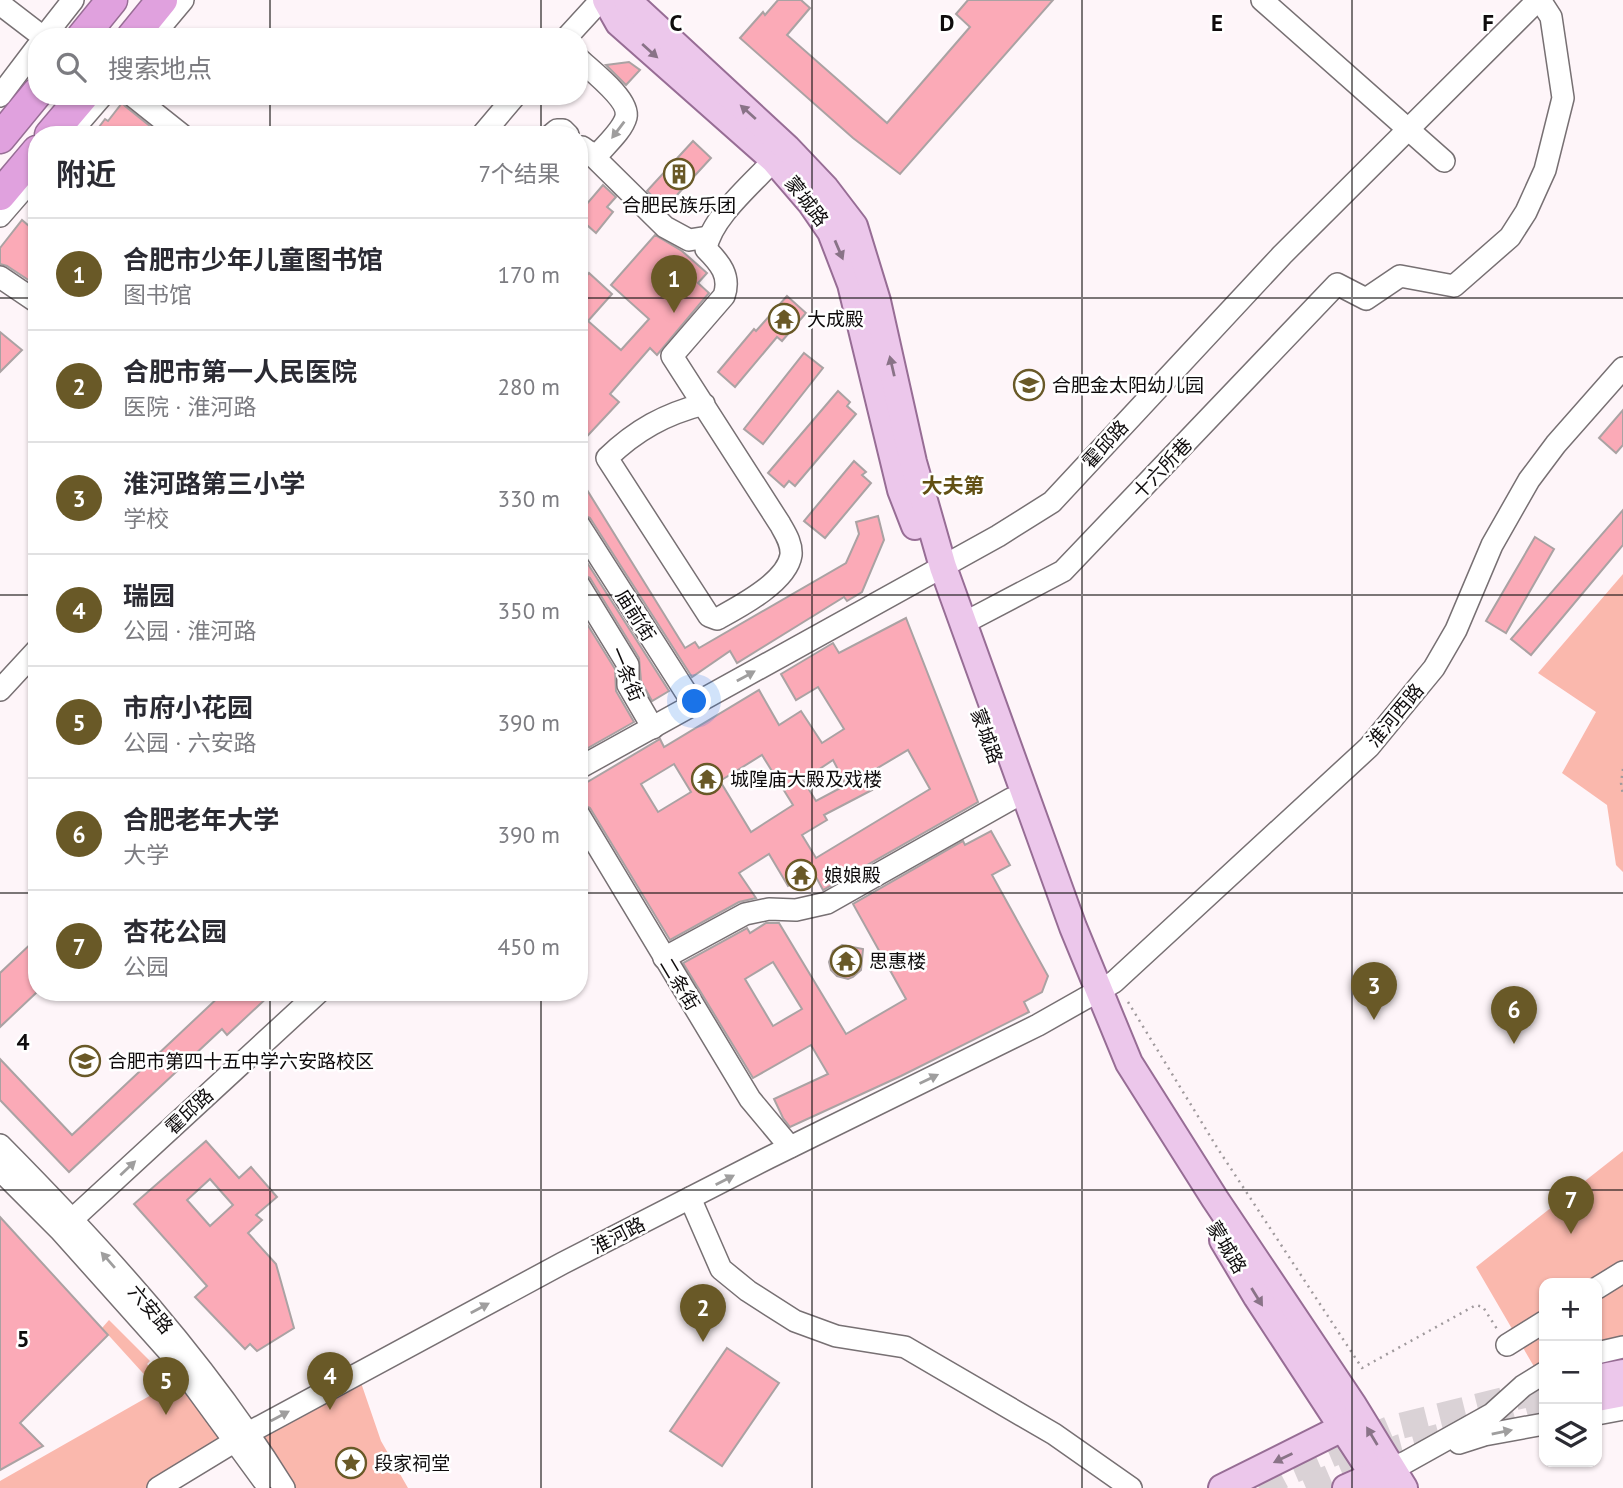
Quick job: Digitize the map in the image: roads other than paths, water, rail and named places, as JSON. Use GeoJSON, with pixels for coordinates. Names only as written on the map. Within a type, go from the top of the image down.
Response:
{"type":"FeatureCollection","features":[{"type":"Feature","properties":{"kind":"highway"},"geometry":{"type":"LineString","coordinates":[[90,28],[113,0]]}},
{"type":"Feature","properties":{"kind":"highway"},"geometry":{"type":"LineString","coordinates":[[139,28],[162,0]]}},
{"type":"Feature","properties":{"kind":"highway"},"geometry":{"type":"LineString","coordinates":[[0,138],[28,104]]}},
{"type":"Feature","properties":{"kind":"highway"},"geometry":{"type":"LineString","coordinates":[[58,126],[75,105]]}},
{"type":"Feature","properties":{"kind":"highway"},"geometry":{"type":"LineString","coordinates":[[0,195],[28,162]]}},
{"type":"Feature","properties":{"kind":"main road","name":"蒙城路"},"geometry":{"type":"LineString","coordinates":[[603,0],[630,8],[787,148],[825,188],[854,226],[877,301],[937,570],[982,724],[1011,799],[1101,990],[1135,1100],[1257,1297],[1344,1427],[1388,1480]]}},
{"type":"Feature","properties":{"kind":"main road","name":"蒙城路"},"geometry":{"type":"LineString","coordinates":[[630,8],[774,160],[811,202],[831,232],[842,258],[883,408],[901,489],[964,623],[1073,927],[1129,1062],[1215,1199],[1353,1405],[1388,1480]]}},
{"type":"Feature","properties":{"kind":"main road"},"geometry":{"type":"LineString","coordinates":[[1602,1377],[1623,1373]]}},
{"type":"Feature","properties":{"kind":"main road"},"geometry":{"type":"LineString","coordinates":[[1602,1397],[1623,1393]]}},
{"type":"Feature","properties":{"kind":"main road"},"geometry":{"type":"LineString","coordinates":[[1222,1488],[1344,1427]]}},
{"type":"Feature","properties":{"kind":"main road"},"geometry":{"type":"LineString","coordinates":[[1346,1488],[1388,1480]]}},
{"type":"Feature","properties":{"kind":"street"},"geometry":{"type":"LineString","coordinates":[[51,28],[73,0]]}},
{"type":"Feature","properties":{"kind":"street"},"geometry":{"type":"LineString","coordinates":[[160,28],[183,0]]}},
{"type":"Feature","properties":{"kind":"street"},"geometry":{"type":"LineString","coordinates":[[576,28],[603,0]]}},
{"type":"Feature","properties":{"kind":"street"},"geometry":{"type":"LineString","coordinates":[[1262,0],[1444,160]]}},
{"type":"Feature","properties":{"kind":"street","name":"霍邱路"},"geometry":{"type":"LineString","coordinates":[[588,763],[998,536],[1052,502],[1282,255],[1539,0]]}},
{"type":"Feature","properties":{"kind":"street","name":"十六所巷"},"geometry":{"type":"LineString","coordinates":[[964,623],[1063,571],[1337,284],[1366,299],[1400,276],[1454,286],[1510,237],[1527,212],[1545,170],[1563,98],[1551,17],[1539,0]]}},
{"type":"Feature","properties":{"kind":"street"},"geometry":{"type":"LineString","coordinates":[[0,4],[32,28]]}},
{"type":"Feature","properties":{"kind":"street"},"geometry":{"type":"LineString","coordinates":[[0,96],[28,59]]}},
{"type":"Feature","properties":{"kind":"street"},"geometry":{"type":"LineString","coordinates":[[588,68],[621,100],[626,109],[626,119],[600,152],[597,154],[588,150]]}},
{"type":"Feature","properties":{"kind":"street"},"geometry":{"type":"LineString","coordinates":[[77,126],[94,105]]}},
{"type":"Feature","properties":{"kind":"street"},"geometry":{"type":"LineString","coordinates":[[144,105],[171,126]]}},
{"type":"Feature","properties":{"kind":"street"},"geometry":{"type":"LineString","coordinates":[[490,126],[507,105]]}},
{"type":"Feature","properties":{"kind":"street"},"geometry":{"type":"LineString","coordinates":[[588,152],[665,228],[689,240],[708,237]]}},
{"type":"Feature","properties":{"kind":"street"},"geometry":{"type":"LineString","coordinates":[[704,404],[675,412],[648,426],[607,458],[709,616],[717,619],[740,607],[780,576],[791,557],[791,545],[780,524],[704,404],[673,356],[724,296],[727,287],[727,279],[717,260],[706,250],[708,237],[716,224],[774,160]]}},
{"type":"Feature","properties":{"kind":"street"},"geometry":{"type":"LineString","coordinates":[[0,216],[28,183]]}},
{"type":"Feature","properties":{"kind":"street"},"geometry":{"type":"LineString","coordinates":[[0,277],[28,297]]}},
{"type":"Feature","properties":{"kind":"street","name":"淮河西路"},"geometry":{"type":"LineString","coordinates":[[1101,990],[1369,747],[1391,722],[1434,668],[1456,630],[1492,545],[1529,480],[1556,444],[1623,368]]}},
{"type":"Feature","properties":{"kind":"street","name":"庙前街"},"geometry":{"type":"LineString","coordinates":[[588,539],[694,705]]}},
{"type":"Feature","properties":{"kind":"street","name":"一条街"},"geometry":{"type":"LineString","coordinates":[[588,600],[628,665],[628,685],[653,728]]}},
{"type":"Feature","properties":{"kind":"street"},"geometry":{"type":"LineString","coordinates":[[0,690],[28,660]]}},
{"type":"Feature","properties":{"kind":"street"},"geometry":{"type":"LineString","coordinates":[[664,958],[745,914],[769,909],[796,910],[827,903],[1011,799]]}},
{"type":"Feature","properties":{"kind":"street","name":"二条街"},"geometry":{"type":"LineString","coordinates":[[588,830],[750,1099],[790,1147]]}},
{"type":"Feature","properties":{"kind":"street","name":"淮河路"},"geometry":{"type":"LineString","coordinates":[[158,1488],[242,1436],[563,1263],[790,1147],[1038,1026],[1101,990]]}},
{"type":"Feature","properties":{"kind":"street","name":"霍邱路"},"geometry":{"type":"LineString","coordinates":[[66,1224],[309,1001]]}},
{"type":"Feature","properties":{"kind":"street","name":"六安路"},"geometry":{"type":"LineString","coordinates":[[0,1145],[284,1488]]}},
{"type":"Feature","properties":{"kind":"street","name":"六安路"},"geometry":{"type":"LineString","coordinates":[[0,1170],[66,1224]]}},
{"type":"Feature","properties":{"kind":"street"},"geometry":{"type":"LineString","coordinates":[[690,1198],[721,1269],[748,1291],[795,1321],[836,1336],[905,1347],[1054,1434],[1131,1488]]}},
{"type":"Feature","properties":{"kind":"street"},"geometry":{"type":"LineString","coordinates":[[1602,1285],[1623,1272]]}},
{"type":"Feature","properties":{"kind":"street"},"geometry":{"type":"LineString","coordinates":[[1507,1345],[1539,1325]]}},
{"type":"Feature","properties":{"kind":"street"},"geometry":{"type":"LineString","coordinates":[[1602,1352],[1623,1346]]}},
{"type":"Feature","properties":{"kind":"street"},"geometry":{"type":"LineString","coordinates":[[1388,1480],[1492,1414],[1523,1386],[1539,1376]]}},
{"type":"Feature","properties":{"kind":"street"},"geometry":{"type":"LineString","coordinates":[[1602,1413],[1623,1409]]}},
{"type":"Feature","properties":{"kind":"street"},"geometry":{"type":"LineString","coordinates":[[1388,1480],[1409,1465],[1468,1439],[1539,1425]]}},
{"type":"Feature","properties":{"kind":"street","name":"六安路"},"geometry":{"type":"LineString","coordinates":[[242,1436],[268,1488]]}},
{"type":"Feature","properties":{"kind":"tunnel"},"geometry":{"type":"LineString","coordinates":[[1259,1488],[1287,1473],[1392,1428],[1539,1391]]}},
{"type":"Feature","properties":{"kind":"tunnel"},"geometry":{"type":"LineString","coordinates":[[1306,1488],[1401,1447],[1539,1410]]}},
{"type":"Feature","properties":{"kind":"place","name":"合肥民族乐团"},"geometry":{"type":"Point","coordinates":[679,174]}},
{"type":"Feature","properties":{"kind":"place","name":"合肥市少年儿童图书馆"},"geometry":{"type":"Point","coordinates":[674,313]}},
{"type":"Feature","properties":{"kind":"place","name":"大成殿"},"geometry":{"type":"Point","coordinates":[784,319]}},
{"type":"Feature","properties":{"kind":"place","name":"合肥金太阳幼儿园"},"geometry":{"type":"Point","coordinates":[1029,385]}},
{"type":"Feature","properties":{"kind":"place","name":"城隍庙大殿及戏楼"},"geometry":{"type":"Point","coordinates":[707,779]}},
{"type":"Feature","properties":{"kind":"place","name":"娘娘殿"},"geometry":{"type":"Point","coordinates":[801,875]}},
{"type":"Feature","properties":{"kind":"place","name":"思惠楼"},"geometry":{"type":"Point","coordinates":[846,961]}},
{"type":"Feature","properties":{"kind":"place","name":"淮河路第三小学"},"geometry":{"type":"Point","coordinates":[1374,1020]}},
{"type":"Feature","properties":{"kind":"place","name":"合肥老年大学"},"geometry":{"type":"Point","coordinates":[1514,1044]}},
{"type":"Feature","properties":{"kind":"place","name":"合肥市第四十五中学六安路校区"},"geometry":{"type":"Point","coordinates":[85,1061]}},
{"type":"Feature","properties":{"kind":"place","name":"杏花公园"},"geometry":{"type":"Point","coordinates":[1571,1234]}},
{"type":"Feature","properties":{"kind":"place","name":"合肥市第一人民医院"},"geometry":{"type":"Point","coordinates":[703,1342]}},
{"type":"Feature","properties":{"kind":"place","name":"瑞园"},"geometry":{"type":"Point","coordinates":[330,1410]}},
{"type":"Feature","properties":{"kind":"place","name":"市府小花园"},"geometry":{"type":"Point","coordinates":[166,1415]}},
{"type":"Feature","properties":{"kind":"place","name":"段家祠堂"},"geometry":{"type":"Point","coordinates":[351,1463]}},
{"type":"Feature","properties":{"kind":"district","name":"大夫第"},"geometry":{"type":"Point","coordinates":[953,486]}}]}
